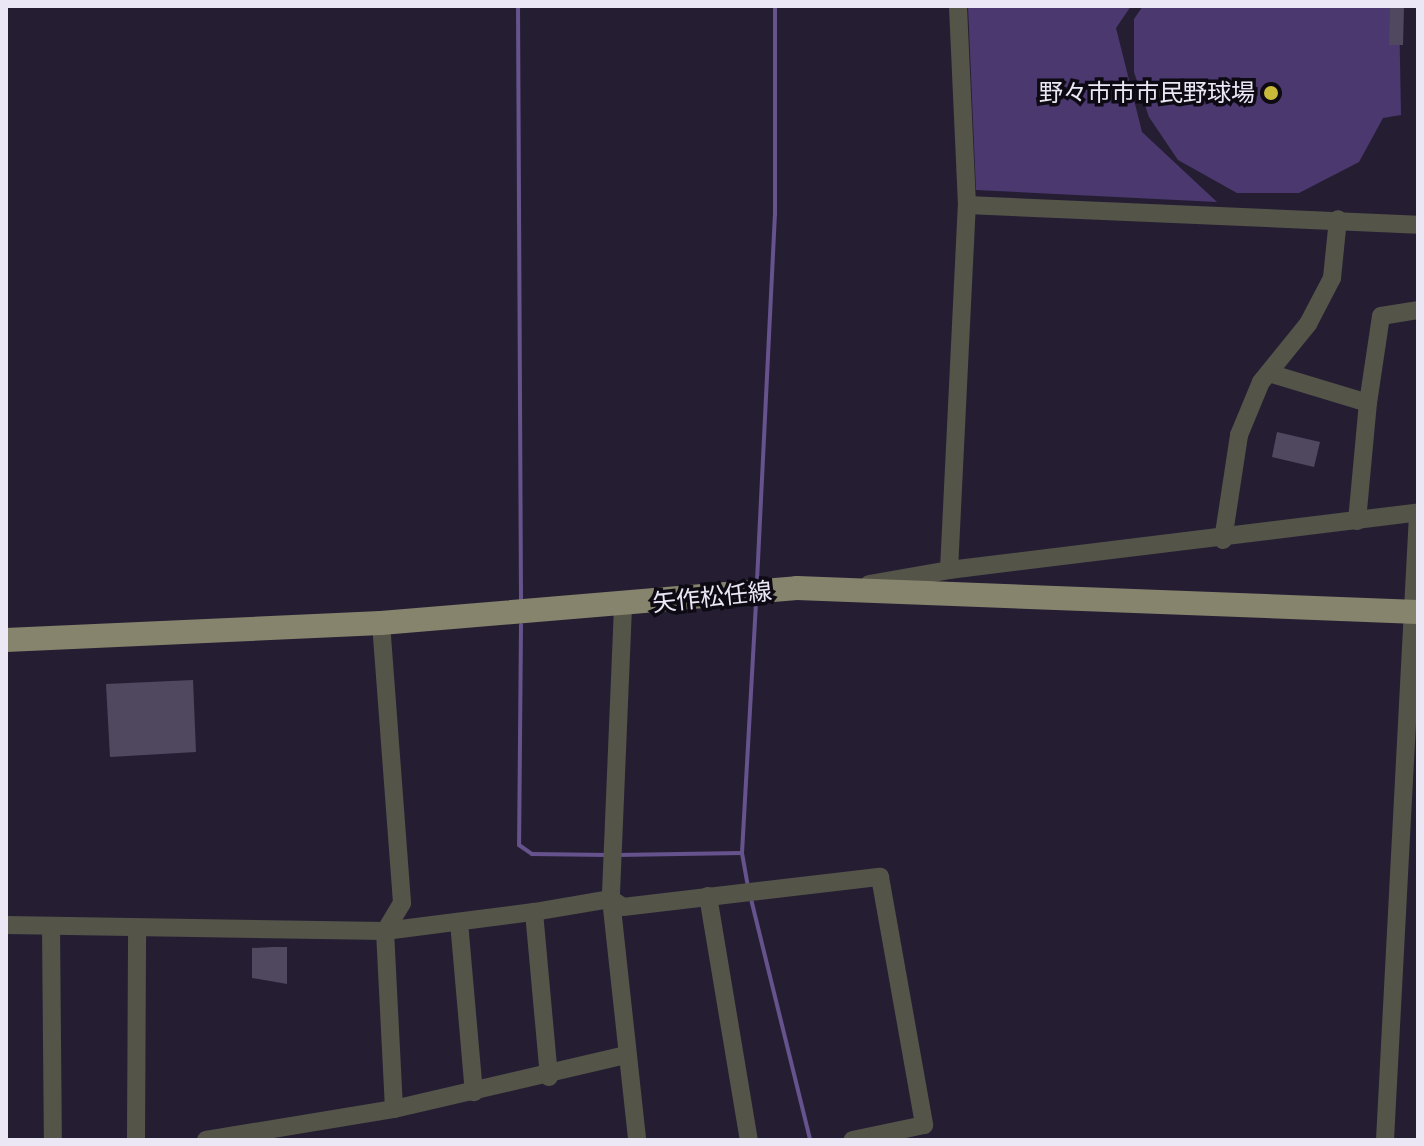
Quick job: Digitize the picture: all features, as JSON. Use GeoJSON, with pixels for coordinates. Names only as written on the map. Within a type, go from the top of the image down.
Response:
{"type":"FeatureCollection","features":[{"type":"Feature","properties":{"kind":"main road","name":"矢作松任線"},"geometry":{"type":"LineString","coordinates":[[6,640],[381,623],[847,588],[1416,612]]}},
{"type":"Feature","properties":{"kind":"street"},"geometry":{"type":"LineString","coordinates":[[949,570],[967,205],[958,6]]}},
{"type":"Feature","properties":{"kind":"street"},"geometry":{"type":"LineString","coordinates":[[967,205],[1338,219],[1418,225]]}},
{"type":"Feature","properties":{"kind":"street"},"geometry":{"type":"LineString","coordinates":[[1223,540],[1239,435],[1269,373],[1332,278],[1338,219]]}},
{"type":"Feature","properties":{"kind":"street"},"geometry":{"type":"LineString","coordinates":[[1357,521],[1368,403],[1381,316],[1418,310]]}},
{"type":"Feature","properties":{"kind":"street"},"geometry":{"type":"LineString","coordinates":[[1269,373],[1368,403]]}},
{"type":"Feature","properties":{"kind":"street"},"geometry":{"type":"LineString","coordinates":[[847,588],[949,570],[1223,540],[1418,514],[1416,612],[1385,1140]]}},
{"type":"Feature","properties":{"kind":"street"},"geometry":{"type":"LineString","coordinates":[[623,607],[610,850],[611,891],[637,1140]]}},
{"type":"Feature","properties":{"kind":"street"},"geometry":{"type":"LineString","coordinates":[[381,623],[402,903],[385,931],[394,1109]]}},
{"type":"Feature","properties":{"kind":"street"},"geometry":{"type":"LineString","coordinates":[[611,891],[623,907],[880,877],[924,1125],[853,1140]]}},
{"type":"Feature","properties":{"kind":"street"},"geometry":{"type":"LineString","coordinates":[[6,925],[137,931],[385,931],[534,912],[611,891]]}},
{"type":"Feature","properties":{"kind":"street"},"geometry":{"type":"LineString","coordinates":[[708,896],[749,1140]]}},
{"type":"Feature","properties":{"kind":"street"},"geometry":{"type":"LineString","coordinates":[[534,912],[549,1077]]}},
{"type":"Feature","properties":{"kind":"street"},"geometry":{"type":"LineString","coordinates":[[459,922],[474,1092]]}},
{"type":"Feature","properties":{"kind":"street"},"geometry":{"type":"LineString","coordinates":[[51,926],[53,1140]]}},
{"type":"Feature","properties":{"kind":"street"},"geometry":{"type":"LineString","coordinates":[[136,1140],[137,931]]}},
{"type":"Feature","properties":{"kind":"street"},"geometry":{"type":"LineString","coordinates":[[206,1140],[394,1109],[549,1077],[626,1055]]}},
{"type":"Feature","properties":{"kind":"shaded area"},"geometry":{"type":"Polygon","coordinates":[[[968,6],[1131,6],[1116,28],[1142,132],[1217,202],[976,190],[968,6]]]}},
{"type":"Feature","properties":{"kind":"shaded area","name":"野々市市市民野球場"},"geometry":{"type":"Polygon","coordinates":[[[1143,6],[1399,6],[1401,115],[1383,118],[1359,162],[1299,193],[1237,193],[1178,160],[1149,117],[1134,72],[1134,19],[1143,6]]]}},
{"type":"Feature","properties":{"kind":"building"},"geometry":{"type":"Polygon","coordinates":[[[1390,6],[1404,6],[1403,45],[1389,45],[1390,6]]]}},
{"type":"Feature","properties":{"kind":"building"},"geometry":{"type":"Polygon","coordinates":[[[1277,432],[1320,442],[1314,467],[1272,457],[1277,432]]]}},
{"type":"Feature","properties":{"kind":"building"},"geometry":{"type":"Polygon","coordinates":[[[193,680],[196,752],[110,757],[106,684],[193,680]]]}},
{"type":"Feature","properties":{"kind":"building"},"geometry":{"type":"Polygon","coordinates":[[[287,947],[287,984],[252,978],[252,948],[287,947]]]}},
{"type":"Feature","properties":{"kind":"waterway"},"geometry":{"type":"LineString","coordinates":[[518,6],[521,603]]}},
{"type":"Feature","properties":{"kind":"waterway"},"geometry":{"type":"LineString","coordinates":[[757,581],[775,215],[775,6]]}},
{"type":"Feature","properties":{"kind":"waterway"},"geometry":{"type":"LineString","coordinates":[[748,887],[742,853],[756,602]]}},
{"type":"Feature","properties":{"kind":"waterway"},"geometry":{"type":"LineString","coordinates":[[521,625],[519,845],[532,854],[608,855]]}},
{"type":"Feature","properties":{"kind":"waterway"},"geometry":{"type":"LineString","coordinates":[[617,855],[742,853]]}},
{"type":"Feature","properties":{"kind":"waterway"},"geometry":{"type":"LineString","coordinates":[[751,899],[810,1140]]}},
{"type":"Feature","properties":{"kind":"place","name":"野々市市市民野球場"},"geometry":{"type":"Point","coordinates":[1271,93]}}]}
